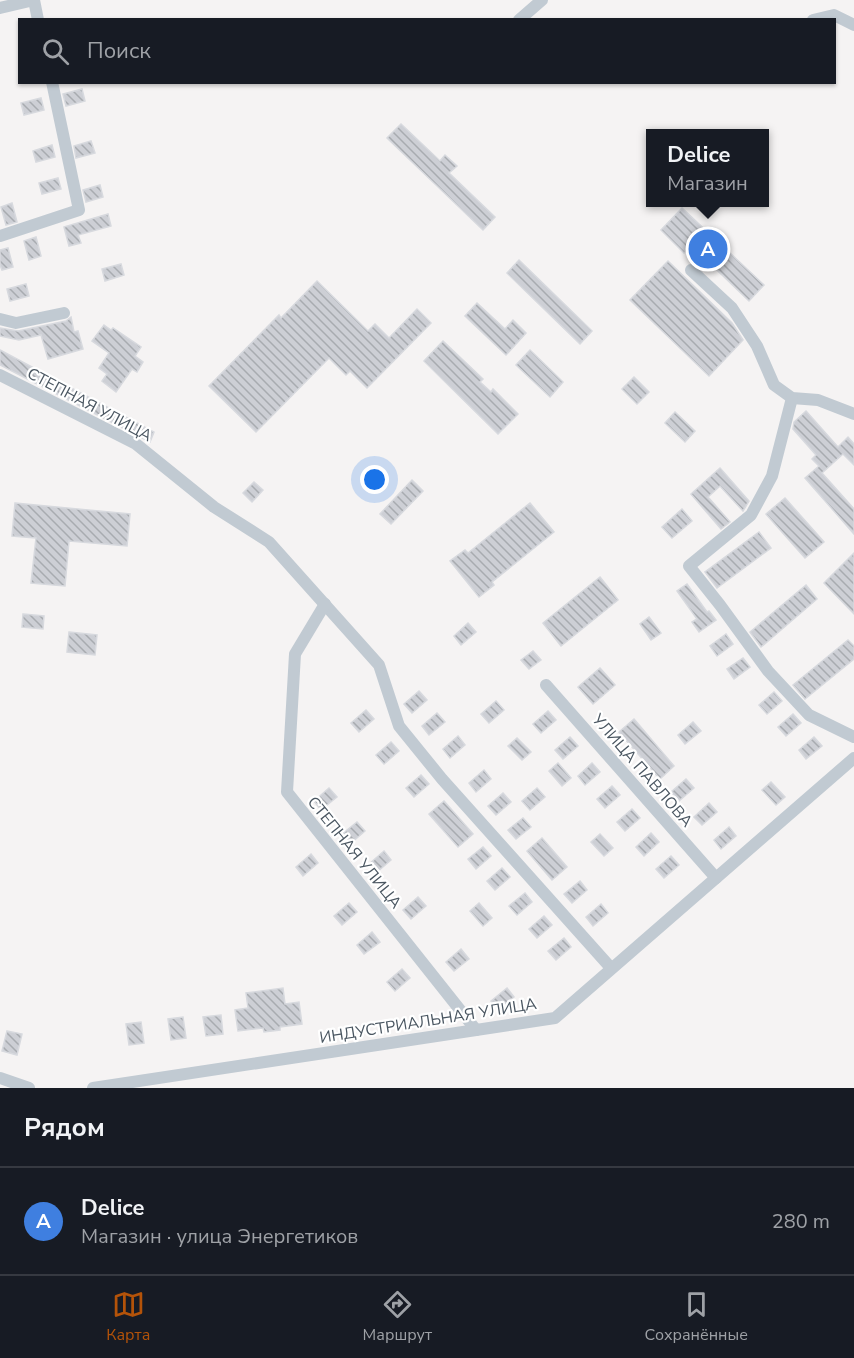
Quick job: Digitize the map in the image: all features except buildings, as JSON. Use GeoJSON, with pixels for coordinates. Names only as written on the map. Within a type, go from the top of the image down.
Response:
{"type":"FeatureCollection","features":[{"type":"Feature","properties":{"kind":"street"},"geometry":{"type":"LineString","coordinates":[[0,8],[34,0],[38,18]]}},
{"type":"Feature","properties":{"kind":"street"},"geometry":{"type":"LineString","coordinates":[[521,18],[542,0]]}},
{"type":"Feature","properties":{"kind":"street"},"geometry":{"type":"LineString","coordinates":[[821,18],[834,15],[854,25]]}},
{"type":"Feature","properties":{"kind":"street"},"geometry":{"type":"LineString","coordinates":[[0,236],[79,210],[52,84]]}},
{"type":"Feature","properties":{"kind":"street"},"geometry":{"type":"LineString","coordinates":[[691,270],[732,308],[757,346],[774,385],[792,398],[818,400],[854,414]]}},
{"type":"Feature","properties":{"kind":"street"},"geometry":{"type":"LineString","coordinates":[[0,319],[16,323],[64,313]]}},
{"type":"Feature","properties":{"kind":"street","name":"СТЕПНАЯ УЛИЦА"},"geometry":{"type":"LineString","coordinates":[[0,375],[136,444],[214,507],[269,542],[379,664],[399,726],[442,779],[611,969]]}},
{"type":"Feature","properties":{"kind":"street"},"geometry":{"type":"LineString","coordinates":[[792,398],[772,476],[751,515],[689,566],[768,671],[809,715],[854,737]]}},
{"type":"Feature","properties":{"kind":"street","name":"СТЕПНАЯ УЛИЦА"},"geometry":{"type":"LineString","coordinates":[[325,604],[295,654],[287,792],[476,1030]]}},
{"type":"Feature","properties":{"kind":"street","name":"УЛИЦА ПАВЛОВА"},"geometry":{"type":"LineString","coordinates":[[546,685],[716,878]]}},
{"type":"Feature","properties":{"kind":"street","name":"ИНДУСТРИАЛЬНАЯ УЛИЦА"},"geometry":{"type":"LineString","coordinates":[[93,1088],[555,1018],[854,758]]}},
{"type":"Feature","properties":{"kind":"street"},"geometry":{"type":"LineString","coordinates":[[0,1078],[29,1088]]}},
{"type":"Feature","properties":{"kind":"place","name":"Delice"},"geometry":{"type":"Point","coordinates":[708,249]}}]}
